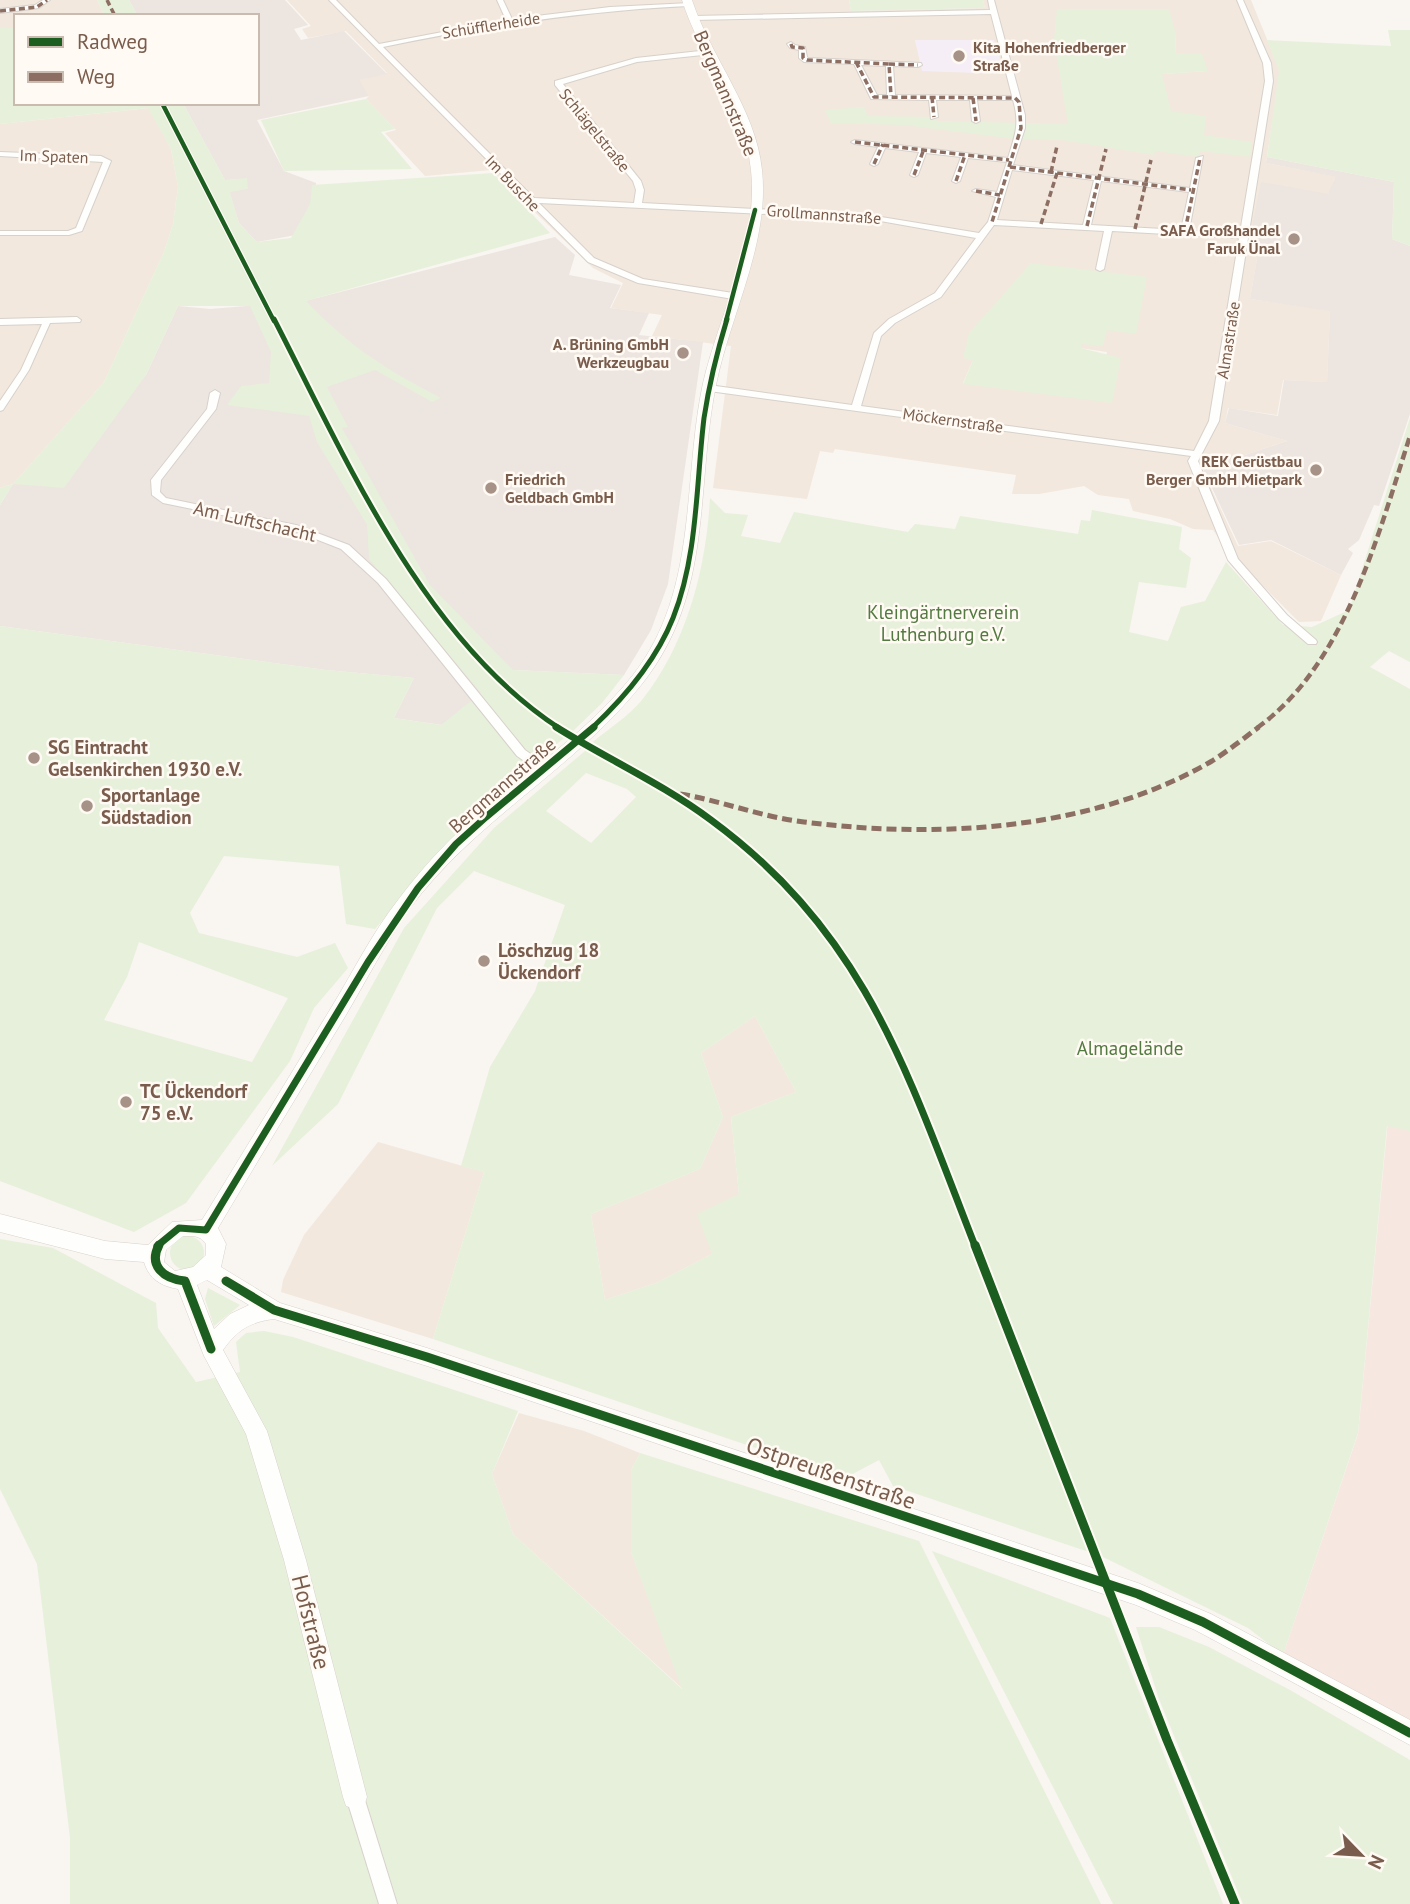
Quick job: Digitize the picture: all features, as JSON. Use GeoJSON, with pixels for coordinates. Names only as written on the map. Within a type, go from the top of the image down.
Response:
{"type":"FeatureCollection","features":[{"type":"Feature","properties":{"kind":"street"},"geometry":{"type":"LineString","coordinates":[[0,10],[37,8],[47,0]]}},
{"type":"Feature","properties":{"kind":"street","name":"Im Busche"},"geometry":{"type":"LineString","coordinates":[[332,0],[581,252],[611,271],[655,285],[733,296]]}},
{"type":"Feature","properties":{"kind":"street"},"geometry":{"type":"LineString","coordinates":[[500,0],[510,22]]}},
{"type":"Feature","properties":{"kind":"street"},"geometry":{"type":"LineString","coordinates":[[606,0],[611,9]]}},
{"type":"Feature","properties":{"kind":"street"},"geometry":{"type":"LineString","coordinates":[[856,406],[877,335],[892,321],[938,295],[992,222],[1020,128],[1019,102],[1015,98],[1014,80],[991,0]]}},
{"type":"Feature","properties":{"kind":"street","name":"Almastraße"},"geometry":{"type":"LineString","coordinates":[[1196,454],[1214,421],[1269,80],[1267,63],[1240,0]]}},
{"type":"Feature","properties":{"kind":"street","name":"Schüfflerheide"},"geometry":{"type":"LineString","coordinates":[[378,47],[510,22],[688,2]]}},
{"type":"Feature","properties":{"kind":"street","name":"Bergmannstraße"},"geometry":{"type":"LineString","coordinates":[[206,1230],[401,908],[430,871],[474,827],[621,700],[646,668],[669,627],[684,584],[689,555],[709,388],[755,210],[758,173],[753,149],[688,2]]}},
{"type":"Feature","properties":{"kind":"street"},"geometry":{"type":"LineString","coordinates":[[694,18],[994,12]]}},
{"type":"Feature","properties":{"kind":"street"},"geometry":{"type":"LineString","coordinates":[[792,44],[792,47],[803,48],[804,59],[918,65]]}},
{"type":"Feature","properties":{"kind":"street","name":"Schlägelstraße"},"geometry":{"type":"LineString","coordinates":[[638,204],[640,190],[637,181],[558,83],[638,60],[709,52]]}},
{"type":"Feature","properties":{"kind":"street"},"geometry":{"type":"LineString","coordinates":[[856,62],[874,97],[1015,98]]}},
{"type":"Feature","properties":{"kind":"street"},"geometry":{"type":"LineString","coordinates":[[889,64],[891,96]]}},
{"type":"Feature","properties":{"kind":"street"},"geometry":{"type":"LineString","coordinates":[[932,97],[934,117]]}},
{"type":"Feature","properties":{"kind":"street"},"geometry":{"type":"LineString","coordinates":[[973,98],[976,121]]}},
{"type":"Feature","properties":{"kind":"street"},"geometry":{"type":"LineString","coordinates":[[855,142],[902,155],[905,147],[924,149],[1098,178],[1191,190]]}},
{"type":"Feature","properties":{"kind":"street"},"geometry":{"type":"LineString","coordinates":[[874,164],[881,148]]}},
{"type":"Feature","properties":{"kind":"street"},"geometry":{"type":"LineString","coordinates":[[914,174],[924,149]]}},
{"type":"Feature","properties":{"kind":"street","name":"Im Spaten"},"geometry":{"type":"LineString","coordinates":[[0,154],[101,158],[107,161],[79,229],[69,233],[0,233]]}},
{"type":"Feature","properties":{"kind":"street"},"geometry":{"type":"LineString","coordinates":[[956,181],[965,155]]}},
{"type":"Feature","properties":{"kind":"street"},"geometry":{"type":"LineString","coordinates":[[1185,231],[1191,190],[1195,188],[1200,158]]}},
{"type":"Feature","properties":{"kind":"street"},"geometry":{"type":"LineString","coordinates":[[1087,226],[1098,178]]}},
{"type":"Feature","properties":{"kind":"street"},"geometry":{"type":"LineString","coordinates":[[976,191],[1000,195]]}},
{"type":"Feature","properties":{"kind":"street","name":"Grollmannstraße"},"geometry":{"type":"LineString","coordinates":[[530,200],[890,219],[981,236]]}},
{"type":"Feature","properties":{"kind":"street"},"geometry":{"type":"LineString","coordinates":[[992,222],[1244,236]]}},
{"type":"Feature","properties":{"kind":"street"},"geometry":{"type":"LineString","coordinates":[[1100,270],[1109,227]]}},
{"type":"Feature","properties":{"kind":"street"},"geometry":{"type":"LineString","coordinates":[[0,321],[77,320]]}},
{"type":"Feature","properties":{"kind":"street"},"geometry":{"type":"LineString","coordinates":[[0,408],[25,370],[47,321]]}},
{"type":"Feature","properties":{"kind":"street","name":"Möckernstraße"},"geometry":{"type":"LineString","coordinates":[[709,388],[1196,454]]}},
{"type":"Feature","properties":{"kind":"street","name":"Am Luftschacht"},"geometry":{"type":"LineString","coordinates":[[215,393],[211,409],[156,480],[155,493],[163,500],[293,527],[345,547],[382,581],[521,753],[544,769]]}},
{"type":"Feature","properties":{"kind":"street"},"geometry":{"type":"LineString","coordinates":[[1196,454],[1193,461],[1200,483],[1233,560],[1283,617],[1312,642]]}},
{"type":"Feature","properties":{"kind":"street"},"geometry":{"type":"LineString","coordinates":[[0,1223],[105,1250],[154,1254]]}},
{"type":"Feature","properties":{"kind":"street"},"geometry":{"type":"LineString","coordinates":[[179,1228],[206,1230],[217,1243],[214,1261],[208,1270],[185,1281],[174,1281],[158,1272],[154,1254],[162,1239],[179,1228]]}},
{"type":"Feature","properties":{"kind":"street","name":"Ostpreußenstraße"},"geometry":{"type":"LineString","coordinates":[[208,1270],[274,1310],[427,1357],[1138,1594],[1203,1622],[1410,1733]]}},
{"type":"Feature","properties":{"kind":"street","name":"Hofstraße"},"geometry":{"type":"LineString","coordinates":[[185,1281],[211,1349],[256,1431],[295,1560],[355,1797],[388,1904]]}},
{"type":"Feature","properties":{"kind":"street"},"geometry":{"type":"LineString","coordinates":[[211,1349],[223,1331],[237,1320],[250,1312],[274,1310]]}},
{"type":"Feature","properties":{"kind":"shaded area"},"geometry":{"type":"Polygon","coordinates":[[[0,0],[97,0],[104,14],[14,14],[14,28],[0,28],[0,0]]]}},
{"type":"Feature","properties":{"kind":"shaded area"},"geometry":{"type":"Polygon","coordinates":[[[129,0],[285,0],[308,25],[294,29],[301,40],[344,31],[387,74],[359,80],[369,96],[257,120],[284,171],[316,183],[314,203],[296,235],[257,242],[239,223],[229,191],[247,179],[225,180],[184,105],[259,105],[259,14],[137,14],[129,0]]]}},
{"type":"Feature","properties":{"kind":"shaded area"},"geometry":{"type":"Polygon","coordinates":[[[287,0],[849,0],[851,11],[985,8],[983,0],[1251,0],[1280,71],[1266,163],[1337,177],[1329,194],[1258,253],[1250,299],[1330,310],[1327,382],[1283,380],[1277,415],[1228,408],[1225,423],[1287,441],[1202,469],[1238,546],[1271,541],[1341,575],[1321,621],[1299,622],[1228,551],[1213,530],[1193,529],[1170,519],[1133,511],[1129,499],[1098,495],[1084,486],[1039,494],[1012,494],[1016,475],[835,449],[833,453],[820,451],[807,499],[713,488],[731,346],[652,336],[662,315],[611,308],[623,283],[593,268],[491,170],[425,176],[385,133],[396,130],[366,99],[369,96],[358,80],[387,73],[346,31],[308,38],[302,29],[311,26],[287,0]],[[1176,35],[1162,74],[1207,71],[1175,54],[1176,35]],[[1031,263],[973,360],[963,383],[1106,356],[1107,352],[1080,348],[1081,343],[1031,263]]]}},
{"type":"Feature","properties":{"kind":"shaded area","name":"Kita Hohenfriedberger Straße"},"geometry":{"type":"Polygon","coordinates":[[[915,40],[994,40],[1005,74],[922,71],[915,40]]]}},
{"type":"Feature","properties":{"kind":"shaded area"},"geometry":{"type":"Polygon","coordinates":[[[149,108],[171,149],[178,187],[173,224],[164,252],[104,382],[13,484],[0,488],[0,124],[149,108]]]}},
{"type":"Feature","properties":{"kind":"shaded area"},"geometry":{"type":"Polygon","coordinates":[[[1267,157],[1394,182],[1392,239],[1410,246],[1410,414],[1379,506],[1374,505],[1359,540],[1348,549],[1353,553],[1341,575],[1271,540],[1239,545],[1203,469],[1287,441],[1225,423],[1229,408],[1278,416],[1284,380],[1327,382],[1330,311],[1250,299],[1258,253],[1248,248],[1261,182],[1328,194],[1336,177],[1266,163],[1267,157]]]}},
{"type":"Feature","properties":{"kind":"shaded area"},"geometry":{"type":"Polygon","coordinates":[[[555,237],[575,255],[569,275],[621,285],[610,308],[649,313],[639,335],[703,342],[668,584],[651,630],[624,675],[513,670],[442,725],[394,718],[414,678],[326,670],[0,626],[0,505],[13,484],[146,375],[178,306],[210,309],[305,301],[555,237]]]}},
{"type":"Feature","properties":{"kind":"shaded area"},"geometry":{"type":"Polygon","coordinates":[[[755,1016],[796,1092],[731,1117],[739,1194],[712,1254],[656,1283],[605,1300],[591,1214],[700,1169],[723,1117],[701,1053],[755,1016]]]}},
{"type":"Feature","properties":{"kind":"shaded area"},"geometry":{"type":"Polygon","coordinates":[[[1388,1120],[1410,1126],[1410,1725],[1283,1655],[1358,1434],[1388,1120]]]}},
{"type":"Feature","properties":{"kind":"shaded area"},"geometry":{"type":"Polygon","coordinates":[[[378,1142],[484,1172],[433,1339],[281,1292],[283,1280],[304,1235],[378,1142]]]}},
{"type":"Feature","properties":{"kind":"shaded area"},"geometry":{"type":"Polygon","coordinates":[[[519,1413],[584,1431],[640,1453],[631,1470],[631,1552],[684,1690],[513,1534],[492,1474],[519,1413]]]}},
{"type":"Feature","properties":{"kind":"green space"},"geometry":{"type":"Polygon","coordinates":[[[97,0],[129,0],[137,14],[104,14],[97,0]]]}},
{"type":"Feature","properties":{"kind":"green space"},"geometry":{"type":"Polygon","coordinates":[[[849,0],[983,0],[985,8],[851,11],[849,0]]]}},
{"type":"Feature","properties":{"kind":"green space"},"geometry":{"type":"Polygon","coordinates":[[[1057,9],[1169,9],[1176,35],[1175,53],[1202,54],[1208,71],[1162,74],[1171,111],[1206,116],[1204,135],[1252,142],[1250,157],[1200,151],[1199,157],[1155,151],[1154,155],[1062,140],[1014,139],[904,125],[831,123],[825,110],[864,107],[868,116],[936,117],[937,121],[1068,124],[1054,40],[1057,9]]]}},
{"type":"Feature","properties":{"kind":"green space"},"geometry":{"type":"Polygon","coordinates":[[[0,28],[14,28],[14,105],[184,105],[225,180],[247,178],[248,189],[230,192],[239,223],[257,242],[291,238],[310,204],[312,185],[493,173],[550,233],[306,301],[338,332],[369,356],[441,398],[432,402],[375,370],[327,387],[348,427],[342,428],[430,585],[513,670],[624,675],[602,703],[574,730],[480,806],[375,929],[346,924],[339,866],[224,856],[190,913],[199,933],[297,957],[335,943],[348,968],[314,1008],[290,1061],[186,1203],[134,1232],[0,1181],[0,626],[326,670],[414,678],[394,718],[441,725],[481,693],[369,559],[367,525],[317,442],[309,416],[227,405],[241,386],[269,383],[271,352],[250,306],[178,306],[146,375],[64,488],[13,484],[104,382],[164,252],[173,224],[178,187],[171,149],[148,108],[0,124],[0,28]],[[139,942],[127,977],[104,1020],[252,1062],[288,998],[139,942]]]}},
{"type":"Feature","properties":{"kind":"green space"},"geometry":{"type":"Polygon","coordinates":[[[1388,30],[1410,30],[1410,246],[1392,239],[1394,182],[1267,157],[1279,71],[1267,40],[1391,46],[1388,30]]]}},
{"type":"Feature","properties":{"kind":"green space"},"geometry":{"type":"Polygon","coordinates":[[[366,99],[395,129],[381,132],[412,169],[284,171],[261,120],[366,99]]]}},
{"type":"Feature","properties":{"kind":"green space"},"geometry":{"type":"Polygon","coordinates":[[[1031,263],[1147,277],[1136,334],[1107,330],[1103,346],[1081,344],[1081,348],[1121,358],[1112,403],[963,384],[973,360],[963,358],[969,333],[1031,263]]]}},
{"type":"Feature","properties":{"kind":"green space"},"geometry":{"type":"Polygon","coordinates":[[[1410,418],[1410,662],[1389,651],[1370,667],[1410,689],[1410,1131],[1387,1126],[1358,1433],[1283,1655],[1248,1628],[1101,1556],[893,1486],[879,1460],[845,1478],[433,1339],[484,1172],[461,1166],[490,1067],[535,991],[565,905],[474,871],[437,908],[338,1104],[272,1166],[404,928],[494,828],[585,751],[584,749],[598,746],[593,742],[637,706],[658,678],[682,630],[699,578],[710,498],[725,513],[748,515],[741,536],[780,543],[794,512],[908,532],[915,524],[955,529],[960,516],[1078,534],[1081,520],[1090,521],[1092,510],[1182,527],[1179,549],[1191,558],[1186,588],[1139,582],[1129,632],[1168,641],[1181,607],[1205,601],[1226,562],[1283,625],[1312,627],[1349,610],[1410,418]],[[586,773],[546,811],[591,843],[636,797],[627,789],[586,773]],[[755,1016],[701,1053],[723,1117],[700,1169],[591,1214],[605,1300],[656,1283],[712,1254],[697,1214],[739,1194],[731,1117],[796,1092],[755,1016]]]}},
{"type":"Feature","properties":{"kind":"green space"},"geometry":{"type":"Polygon","coordinates":[[[13,484],[0,505],[0,488],[13,484]]]}},
{"type":"Feature","properties":{"kind":"green space"},"geometry":{"type":"Polygon","coordinates":[[[187,1236],[199,1241],[204,1253],[199,1265],[187,1270],[175,1265],[170,1253],[175,1241],[187,1236]]]}},
{"type":"Feature","properties":{"kind":"green space"},"geometry":{"type":"Polygon","coordinates":[[[0,1239],[53,1248],[156,1303],[158,1328],[196,1382],[240,1372],[236,1342],[246,1333],[264,1331],[293,1337],[518,1411],[492,1474],[513,1534],[682,1689],[631,1552],[631,1470],[640,1453],[919,1541],[1101,1904],[70,1904],[70,1838],[37,1564],[0,1489],[0,1239]]]}},
{"type":"Feature","properties":{"kind":"green space"},"geometry":{"type":"Polygon","coordinates":[[[208,1288],[240,1305],[214,1326],[205,1299],[208,1288]]]}},
{"type":"Feature","properties":{"kind":"green space"},"geometry":{"type":"Polygon","coordinates":[[[932,1551],[1110,1618],[1223,1904],[1113,1904],[932,1551]]]}},
{"type":"Feature","properties":{"kind":"green space"},"geometry":{"type":"Polygon","coordinates":[[[1136,1627],[1159,1627],[1209,1647],[1290,1690],[1410,1760],[1410,1904],[1243,1904],[1159,1699],[1136,1627]]]}},
{"type":"Feature","properties":{"kind":"marked path"},"geometry":{"type":"LineString","coordinates":[[0,11],[37,7],[47,0]]}},
{"type":"Feature","properties":{"kind":"marked path"},"geometry":{"type":"LineString","coordinates":[[107,0],[114,14]]}},
{"type":"Feature","properties":{"kind":"marked path"},"geometry":{"type":"LineString","coordinates":[[791,44],[792,47],[803,48],[803,58],[807,60],[889,64],[891,96]]}},
{"type":"Feature","properties":{"kind":"marked path"},"geometry":{"type":"LineString","coordinates":[[856,62],[874,97],[1015,98],[1019,102],[1021,128],[992,222]]}},
{"type":"Feature","properties":{"kind":"marked path"},"geometry":{"type":"LineString","coordinates":[[889,64],[918,65]]}},
{"type":"Feature","properties":{"kind":"marked path"},"geometry":{"type":"LineString","coordinates":[[932,97],[934,117]]}},
{"type":"Feature","properties":{"kind":"marked path"},"geometry":{"type":"LineString","coordinates":[[973,98],[976,121]]}},
{"type":"Feature","properties":{"kind":"marked path"},"geometry":{"type":"LineString","coordinates":[[855,142],[1009,160]]}},
{"type":"Feature","properties":{"kind":"marked path"},"geometry":{"type":"LineString","coordinates":[[874,164],[883,144]]}},
{"type":"Feature","properties":{"kind":"marked path"},"geometry":{"type":"LineString","coordinates":[[1051,172],[1057,146]]}},
{"type":"Feature","properties":{"kind":"marked path"},"geometry":{"type":"LineString","coordinates":[[914,175],[924,149]]}},
{"type":"Feature","properties":{"kind":"marked path"},"geometry":{"type":"LineString","coordinates":[[1087,226],[1106,149]]}},
{"type":"Feature","properties":{"kind":"marked path"},"geometry":{"type":"LineString","coordinates":[[956,181],[965,155]]}},
{"type":"Feature","properties":{"kind":"marked path"},"geometry":{"type":"LineString","coordinates":[[1185,231],[1200,158]]}},
{"type":"Feature","properties":{"kind":"marked path"},"geometry":{"type":"LineString","coordinates":[[1135,229],[1151,160]]}},
{"type":"Feature","properties":{"kind":"marked path"},"geometry":{"type":"LineString","coordinates":[[1010,167],[1191,190]]}},
{"type":"Feature","properties":{"kind":"marked path"},"geometry":{"type":"LineString","coordinates":[[1041,224],[1057,173]]}},
{"type":"Feature","properties":{"kind":"marked path"},"geometry":{"type":"LineString","coordinates":[[976,191],[1000,195]]}},
{"type":"Feature","properties":{"kind":"marked path"},"geometry":{"type":"LineString","coordinates":[[680,794],[804,822],[870,828],[940,829],[1011,824],[1082,811],[1149,791],[1212,761],[1267,721],[1313,670],[1329,645],[1357,588],[1410,436]]}},
{"type":"Feature","properties":{"kind":"cycle path"},"geometry":{"type":"LineString","coordinates":[[163,105],[371,501],[407,564],[448,623],[496,678],[535,712],[689,804],[735,839],[799,899],[834,941],[857,975],[878,1011],[913,1087],[1134,1658],[1235,1904]]}},
{"type":"Feature","properties":{"kind":"cycle path"},"geometry":{"type":"LineString","coordinates":[[211,1349],[185,1281],[170,1279],[157,1267],[157,1246],[179,1228],[206,1230],[377,947],[429,874],[456,844],[609,712],[636,682],[659,648],[673,618],[683,586],[695,519],[704,417],[710,384],[755,210]]}},
{"type":"Feature","properties":{"kind":"cycle path"},"geometry":{"type":"LineString","coordinates":[[226,1281],[274,1310],[427,1357],[1138,1594],[1203,1622],[1410,1733]]}},
{"type":"Feature","properties":{"kind":"place","name":"Kita Hohenfriedberger Straße"},"geometry":{"type":"Point","coordinates":[959,56]}},
{"type":"Feature","properties":{"kind":"place","name":"SAFA Großhandel Faruk Ünal"},"geometry":{"type":"Point","coordinates":[1294,239]}},
{"type":"Feature","properties":{"kind":"place","name":"A. Brüning GmbH Werkzeugbau"},"geometry":{"type":"Point","coordinates":[683,353]}},
{"type":"Feature","properties":{"kind":"place","name":"REK Gerüstbau Berger GmbH Mietpark"},"geometry":{"type":"Point","coordinates":[1316,470]}},
{"type":"Feature","properties":{"kind":"place","name":"Friedrich Geldbach GmbH"},"geometry":{"type":"Point","coordinates":[491,488]}},
{"type":"Feature","properties":{"kind":"place","name":"SG Eintracht Gelsenkirchen 1930 e.V."},"geometry":{"type":"Point","coordinates":[34,758]}},
{"type":"Feature","properties":{"kind":"place","name":"Sportanlage Südstadion"},"geometry":{"type":"Point","coordinates":[87,806]}},
{"type":"Feature","properties":{"kind":"place","name":"Löschzug 18 Ückendorf"},"geometry":{"type":"Point","coordinates":[484,961]}},
{"type":"Feature","properties":{"kind":"place","name":"TC Ückendorf 75 e.V."},"geometry":{"type":"Point","coordinates":[126,1102]}},
{"type":"Feature","properties":{"kind":"park label","name":"Kleingärtnerverein Luthenburg e.V."},"geometry":{"type":"Point","coordinates":[943,623]}},
{"type":"Feature","properties":{"kind":"park label","name":"Almagelände"},"geometry":{"type":"Point","coordinates":[1130,1048]}}]}
